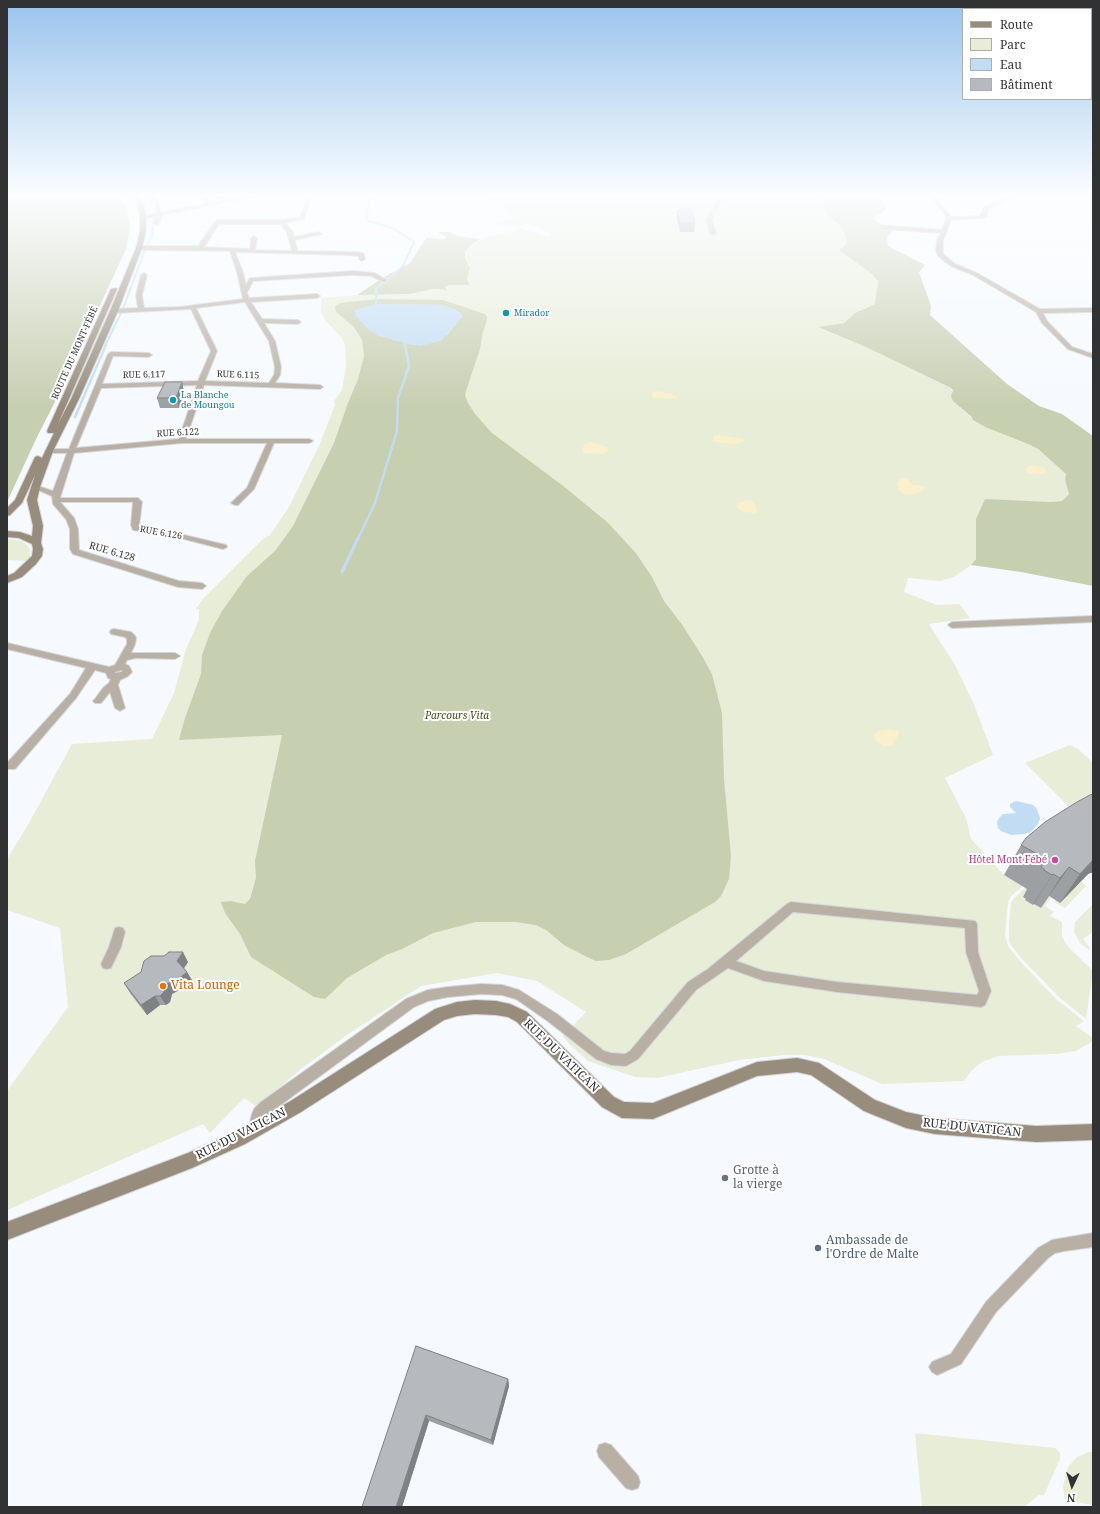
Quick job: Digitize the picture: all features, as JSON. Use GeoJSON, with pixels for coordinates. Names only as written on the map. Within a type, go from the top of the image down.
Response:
{"type":"FeatureCollection","features":[{"type":"Feature","properties":{"kind":"street","name":"ROUTE DU MONT-FÉBÉ"},"geometry":{"type":"LineString","coordinates":[[7,513],[19,501],[105,311],[124,265]]}},
{"type":"Feature","properties":{"kind":"street","name":"ROUTE DU MONT-FÉBÉ"},"geometry":{"type":"LineString","coordinates":[[36,543],[38,526],[32,500],[35,487],[49,451],[75,399],[114,311],[132,265]]}},
{"type":"Feature","properties":{"kind":"street","name":"RUE 6.115"},"geometry":{"type":"LineString","coordinates":[[201,383],[271,385],[277,375],[278,367],[272,341],[247,300],[246,292],[243,290],[240,272],[237,265]]}},
{"type":"Feature","properties":{"kind":"street"},"geometry":{"type":"LineString","coordinates":[[952,265],[975,274],[1039,311],[1093,310]]}},
{"type":"Feature","properties":{"kind":"street"},"geometry":{"type":"LineString","coordinates":[[246,292],[251,280],[283,277],[353,273],[372,274],[384,280]]}},
{"type":"Feature","properties":{"kind":"street"},"geometry":{"type":"LineString","coordinates":[[141,310],[139,295],[144,275]]}},
{"type":"Feature","properties":{"kind":"street"},"geometry":{"type":"LineString","coordinates":[[114,311],[193,308],[247,300],[317,296]]}},
{"type":"Feature","properties":{"kind":"street"},"geometry":{"type":"LineString","coordinates":[[182,441],[201,383],[214,352],[206,332],[193,308]]}},
{"type":"Feature","properties":{"kind":"street"},"geometry":{"type":"LineString","coordinates":[[1039,311],[1044,322],[1070,348],[1093,356]]}},
{"type":"Feature","properties":{"kind":"street"},"geometry":{"type":"LineString","coordinates":[[259,321],[298,322]]}},
{"type":"Feature","properties":{"kind":"street"},"geometry":{"type":"LineString","coordinates":[[35,487],[56,498],[78,434],[111,354],[150,355]]}},
{"type":"Feature","properties":{"kind":"street","name":"RUE 6.117"},"geometry":{"type":"LineString","coordinates":[[98,386],[123,384],[201,383]]}},
{"type":"Feature","properties":{"kind":"street"},"geometry":{"type":"LineString","coordinates":[[271,385],[320,387]]}},
{"type":"Feature","properties":{"kind":"street","name":"RUE 6.122"},"geometry":{"type":"LineString","coordinates":[[49,451],[72,451],[182,441],[309,441]]}},
{"type":"Feature","properties":{"kind":"street"},"geometry":{"type":"LineString","coordinates":[[236,503],[250,489],[270,447],[271,441]]}},
{"type":"Feature","properties":{"kind":"street","name":"RUE 6.126"},"geometry":{"type":"LineString","coordinates":[[56,498],[135,500],[138,502],[135,525],[136,528],[184,537],[223,547]]}},
{"type":"Feature","properties":{"kind":"street","name":"RUE 6.128"},"geometry":{"type":"LineString","coordinates":[[56,498],[70,518],[74,529],[74,549],[76,552],[178,584],[202,586]]}},
{"type":"Feature","properties":{"kind":"street"},"geometry":{"type":"LineString","coordinates":[[7,534],[20,535],[29,538],[36,543],[38,549],[37,556],[30,566],[7,581]]}},
{"type":"Feature","properties":{"kind":"street"},"geometry":{"type":"LineString","coordinates":[[952,625],[1093,619]]}},
{"type":"Feature","properties":{"kind":"street"},"geometry":{"type":"LineString","coordinates":[[98,701],[115,675],[132,638],[128,634],[114,632]]}},
{"type":"Feature","properties":{"kind":"street"},"geometry":{"type":"LineString","coordinates":[[7,646],[62,658],[115,675]]}},
{"type":"Feature","properties":{"kind":"street"},"geometry":{"type":"LineString","coordinates":[[124,657],[136,655],[175,656]]}},
{"type":"Feature","properties":{"kind":"street"},"geometry":{"type":"LineString","coordinates":[[11,766],[72,696],[92,667]]}},
{"type":"Feature","properties":{"kind":"street"},"geometry":{"type":"LineString","coordinates":[[115,675],[120,708]]}},
{"type":"Feature","properties":{"kind":"street"},"geometry":{"type":"LineString","coordinates":[[255,1130],[259,1114],[266,1107],[410,1004],[428,996],[448,992],[481,989],[502,990],[518,995],[554,1018],[600,1055],[611,1059],[626,1060],[634,1055],[692,986],[726,962],[791,907],[971,924],[972,952],[985,991],[981,1001],[837,987],[764,976],[726,962]]}},
{"type":"Feature","properties":{"kind":"street"},"geometry":{"type":"LineString","coordinates":[[107,964],[115,947],[119,932]]}},
{"type":"Feature","properties":{"kind":"street","name":"RUE DU VATICAN"},"geometry":{"type":"LineString","coordinates":[[7,1231],[192,1160],[255,1130],[295,1107],[440,1014],[457,1009],[475,1007],[496,1008],[510,1011],[522,1017],[608,1102],[622,1110],[653,1111],[757,1069],[797,1065],[814,1068],[870,1106],[906,1120],[935,1126],[1036,1134],[1093,1132]]}},
{"type":"Feature","properties":{"kind":"street"},"geometry":{"type":"LineString","coordinates":[[937,1367],[956,1359],[992,1307],[1043,1253],[1052,1247],[1093,1240]]}},
{"type":"Feature","properties":{"kind":"street"},"geometry":{"type":"LineString","coordinates":[[604,1451],[632,1482]]}},
{"type":"Feature","properties":{"kind":"green space"},"geometry":{"type":"Polygon","coordinates":[[[7,265],[119,265],[59,394],[7,502],[7,265]]]}},
{"type":"Feature","properties":{"kind":"green space"},"geometry":{"type":"Polygon","coordinates":[[[407,265],[468,265],[470,268],[467,280],[470,285],[449,285],[445,287],[447,290],[433,289],[410,294],[357,295],[384,277],[407,265]]]}},
{"type":"Feature","properties":{"kind":"green space","name":"Parcours Vita"},"geometry":{"type":"Polygon","coordinates":[[[469,265],[859,265],[872,274],[878,281],[875,304],[855,313],[844,323],[819,328],[868,348],[949,387],[973,420],[985,427],[1038,449],[1066,474],[1065,480],[1069,494],[1062,501],[1050,502],[976,519],[976,559],[971,565],[954,577],[940,581],[908,578],[904,592],[937,605],[959,604],[970,618],[929,624],[956,667],[973,702],[993,755],[945,778],[966,818],[971,839],[1004,875],[1023,886],[1011,896],[1008,902],[1005,935],[1008,946],[1018,959],[1056,999],[1084,1021],[1076,1026],[1093,1038],[1093,1041],[1076,1051],[1055,1054],[998,1056],[982,1062],[971,1071],[964,1081],[882,1084],[824,1059],[805,1055],[784,1055],[739,1060],[657,1078],[635,1077],[588,1061],[569,1044],[563,1036],[586,1012],[537,981],[497,973],[421,986],[350,1033],[301,1069],[257,1107],[244,1098],[210,1133],[203,1124],[7,1210],[7,1091],[68,1007],[60,928],[7,910],[8,858],[72,744],[152,739],[174,693],[186,649],[199,620],[199,609],[196,609],[203,599],[263,539],[270,535],[289,507],[319,446],[335,405],[334,401],[342,390],[346,367],[345,345],[342,338],[326,321],[321,312],[321,298],[357,295],[410,294],[433,289],[446,290],[446,286],[449,285],[469,285],[467,280],[470,268],[469,265]]]}},
{"type":"Feature","properties":{"kind":"green space"},"geometry":{"type":"Polygon","coordinates":[[[859,265],[925,265],[919,272],[931,306],[930,315],[1007,384],[1039,406],[1062,414],[1093,436],[1093,586],[1021,572],[971,565],[976,559],[976,519],[985,499],[1050,502],[1062,501],[1069,494],[1065,480],[1066,474],[1038,449],[985,427],[973,420],[971,416],[953,401],[951,396],[953,390],[949,387],[868,348],[818,327],[844,323],[855,313],[875,304],[878,281],[872,274],[859,265]]]}},
{"type":"Feature","properties":{"kind":"green space"},"geometry":{"type":"Polygon","coordinates":[[[380,299],[443,300],[485,314],[487,317],[480,349],[465,396],[468,403],[475,414],[492,433],[562,485],[607,522],[635,552],[652,577],[664,601],[683,626],[702,656],[712,674],[722,713],[724,779],[731,856],[729,879],[721,896],[715,902],[626,954],[609,960],[596,961],[587,957],[564,945],[546,930],[536,925],[516,922],[476,922],[433,933],[402,949],[386,955],[347,978],[325,999],[314,997],[251,957],[240,934],[225,913],[221,902],[231,901],[245,904],[250,899],[256,878],[255,861],[282,735],[179,740],[185,718],[201,674],[202,655],[210,633],[222,611],[247,576],[275,551],[293,526],[334,443],[358,379],[364,356],[362,340],[354,327],[336,312],[335,306],[340,303],[380,299]],[[376,304],[377,335],[413,345],[447,335],[462,317],[460,312],[443,305],[376,304]]]}},
{"type":"Feature","properties":{"kind":"green space"},"geometry":{"type":"Polygon","coordinates":[[[7,539],[22,541],[28,546],[30,558],[27,561],[7,560],[7,539]]]}},
{"type":"Feature","properties":{"kind":"green space"},"geometry":{"type":"Polygon","coordinates":[[[1070,745],[1078,749],[1093,763],[1093,802],[1073,811],[1025,763],[1070,745]]]}},
{"type":"Feature","properties":{"kind":"green space"},"geometry":{"type":"Polygon","coordinates":[[[1081,881],[1086,886],[1065,908],[1054,902],[1081,881]]]}},
{"type":"Feature","properties":{"kind":"green space"},"geometry":{"type":"Polygon","coordinates":[[[1025,888],[1027,889],[1023,897],[1033,905],[1034,904],[1041,908],[1049,896],[1051,898],[1045,906],[1054,912],[1050,916],[1062,922],[1062,937],[1068,947],[1093,971],[1086,1019],[1059,997],[1021,958],[1009,941],[1011,903],[1014,898],[1025,888]]]}},
{"type":"Feature","properties":{"kind":"green space"},"geometry":{"type":"Polygon","coordinates":[[[1093,904],[1093,932],[1083,939],[1090,948],[1089,950],[1080,943],[1074,932],[1075,922],[1093,904]]]}},
{"type":"Feature","properties":{"kind":"green space"},"geometry":{"type":"Polygon","coordinates":[[[915,1433],[1055,1448],[1060,1453],[1060,1459],[1044,1495],[1039,1495],[1024,1507],[922,1507],[915,1433]]]}},
{"type":"Feature","properties":{"kind":"green space"},"geometry":{"type":"Polygon","coordinates":[[[1093,1452],[1093,1505],[1066,1500],[1063,1486],[1068,1467],[1077,1457],[1093,1452]]]}},
{"type":"Feature","properties":{"kind":"sand"},"geometry":{"type":"Polygon","coordinates":[[[656,391],[672,394],[677,397],[677,399],[653,398],[652,393],[656,391]]]}},
{"type":"Feature","properties":{"kind":"sand"},"geometry":{"type":"Polygon","coordinates":[[[719,435],[744,439],[744,442],[734,444],[713,442],[713,436],[719,435]]]}},
{"type":"Feature","properties":{"kind":"sand"},"geometry":{"type":"Polygon","coordinates":[[[590,442],[608,447],[609,451],[604,454],[583,453],[582,448],[585,444],[590,442]]]}},
{"type":"Feature","properties":{"kind":"sand"},"geometry":{"type":"Polygon","coordinates":[[[1030,465],[1043,467],[1047,471],[1044,474],[1031,474],[1025,469],[1030,465]]]}},
{"type":"Feature","properties":{"kind":"sand"},"geometry":{"type":"Polygon","coordinates":[[[902,478],[907,479],[913,485],[923,486],[925,488],[921,492],[914,494],[903,494],[899,491],[897,483],[902,478]]]}},
{"type":"Feature","properties":{"kind":"sand"},"geometry":{"type":"Polygon","coordinates":[[[746,500],[752,501],[756,506],[757,512],[743,512],[736,507],[738,503],[746,500]]]}},
{"type":"Feature","properties":{"kind":"sand"},"geometry":{"type":"Polygon","coordinates":[[[889,729],[898,731],[899,734],[892,746],[883,746],[875,740],[874,735],[877,731],[889,729]]]}},
{"type":"Feature","properties":{"kind":"water"},"geometry":{"type":"Polygon","coordinates":[[[376,304],[443,305],[460,312],[462,317],[441,341],[420,346],[413,345],[377,335],[369,330],[355,315],[355,310],[376,304]]]}},
{"type":"Feature","properties":{"kind":"water"},"geometry":{"type":"Polygon","coordinates":[[[1016,801],[1033,805],[1037,809],[1040,818],[1038,824],[1031,832],[1011,835],[1001,831],[998,828],[997,822],[1003,814],[1016,813],[1010,807],[1010,804],[1016,801]]]}},
{"type":"Feature","properties":{"kind":"building"},"geometry":{"type":"Polygon","coordinates":[[[165,382],[182,382],[176,398],[157,398],[165,382]]]}},
{"type":"Feature","properties":{"kind":"building"},"geometry":{"type":"Polygon","coordinates":[[[1093,794],[1093,860],[1080,874],[1069,867],[1060,878],[1053,874],[1052,875],[1041,867],[1046,859],[1021,845],[1026,838],[1045,822],[1093,794]]]}},
{"type":"Feature","properties":{"kind":"building"},"geometry":{"type":"Polygon","coordinates":[[[169,952],[183,952],[177,961],[187,972],[177,980],[173,980],[166,985],[164,992],[160,996],[155,996],[141,1005],[124,983],[141,972],[144,961],[151,956],[164,956],[169,952]]]}},
{"type":"Feature","properties":{"kind":"building"},"geometry":{"type":"Polygon","coordinates":[[[416,1346],[508,1379],[491,1440],[426,1415],[396,1507],[362,1507],[416,1346]]]}},
{"type":"Feature","properties":{"kind":"waterway"},"geometry":{"type":"LineString","coordinates":[[123,309],[139,265]]}},
{"type":"Feature","properties":{"kind":"waterway"},"geometry":{"type":"LineString","coordinates":[[380,307],[376,304],[376,289],[404,265]]}},
{"type":"Feature","properties":{"kind":"waterway"},"geometry":{"type":"LineString","coordinates":[[105,346],[121,313]]}},
{"type":"Feature","properties":{"kind":"waterway"},"geometry":{"type":"LineString","coordinates":[[404,339],[405,346]]}},
{"type":"Feature","properties":{"kind":"waterway"},"geometry":{"type":"LineString","coordinates":[[75,417],[106,345]]}},
{"type":"Feature","properties":{"kind":"waterway"},"geometry":{"type":"LineString","coordinates":[[358,539],[375,503],[397,431],[398,398],[409,366],[405,345]]}},
{"type":"Feature","properties":{"kind":"waterway"},"geometry":{"type":"LineString","coordinates":[[342,572],[358,538]]}},
{"type":"Feature","properties":{"kind":"place","name":"Mirador"},"geometry":{"type":"Point","coordinates":[506,313]}},
{"type":"Feature","properties":{"kind":"place","name":"La Blanche de Moungou"},"geometry":{"type":"Point","coordinates":[173,400]}},
{"type":"Feature","properties":{"kind":"place","name":"Hôtel Mont Fébé"},"geometry":{"type":"Point","coordinates":[1055,860]}},
{"type":"Feature","properties":{"kind":"place","name":"Vita Lounge"},"geometry":{"type":"Point","coordinates":[163,986]}},
{"type":"Feature","properties":{"kind":"place","name":"Grotte à la vierge"},"geometry":{"type":"Point","coordinates":[725,1178]}},
{"type":"Feature","properties":{"kind":"place","name":"Ambassade de l'Ordre de Malte"},"geometry":{"type":"Point","coordinates":[818,1248]}}]}
